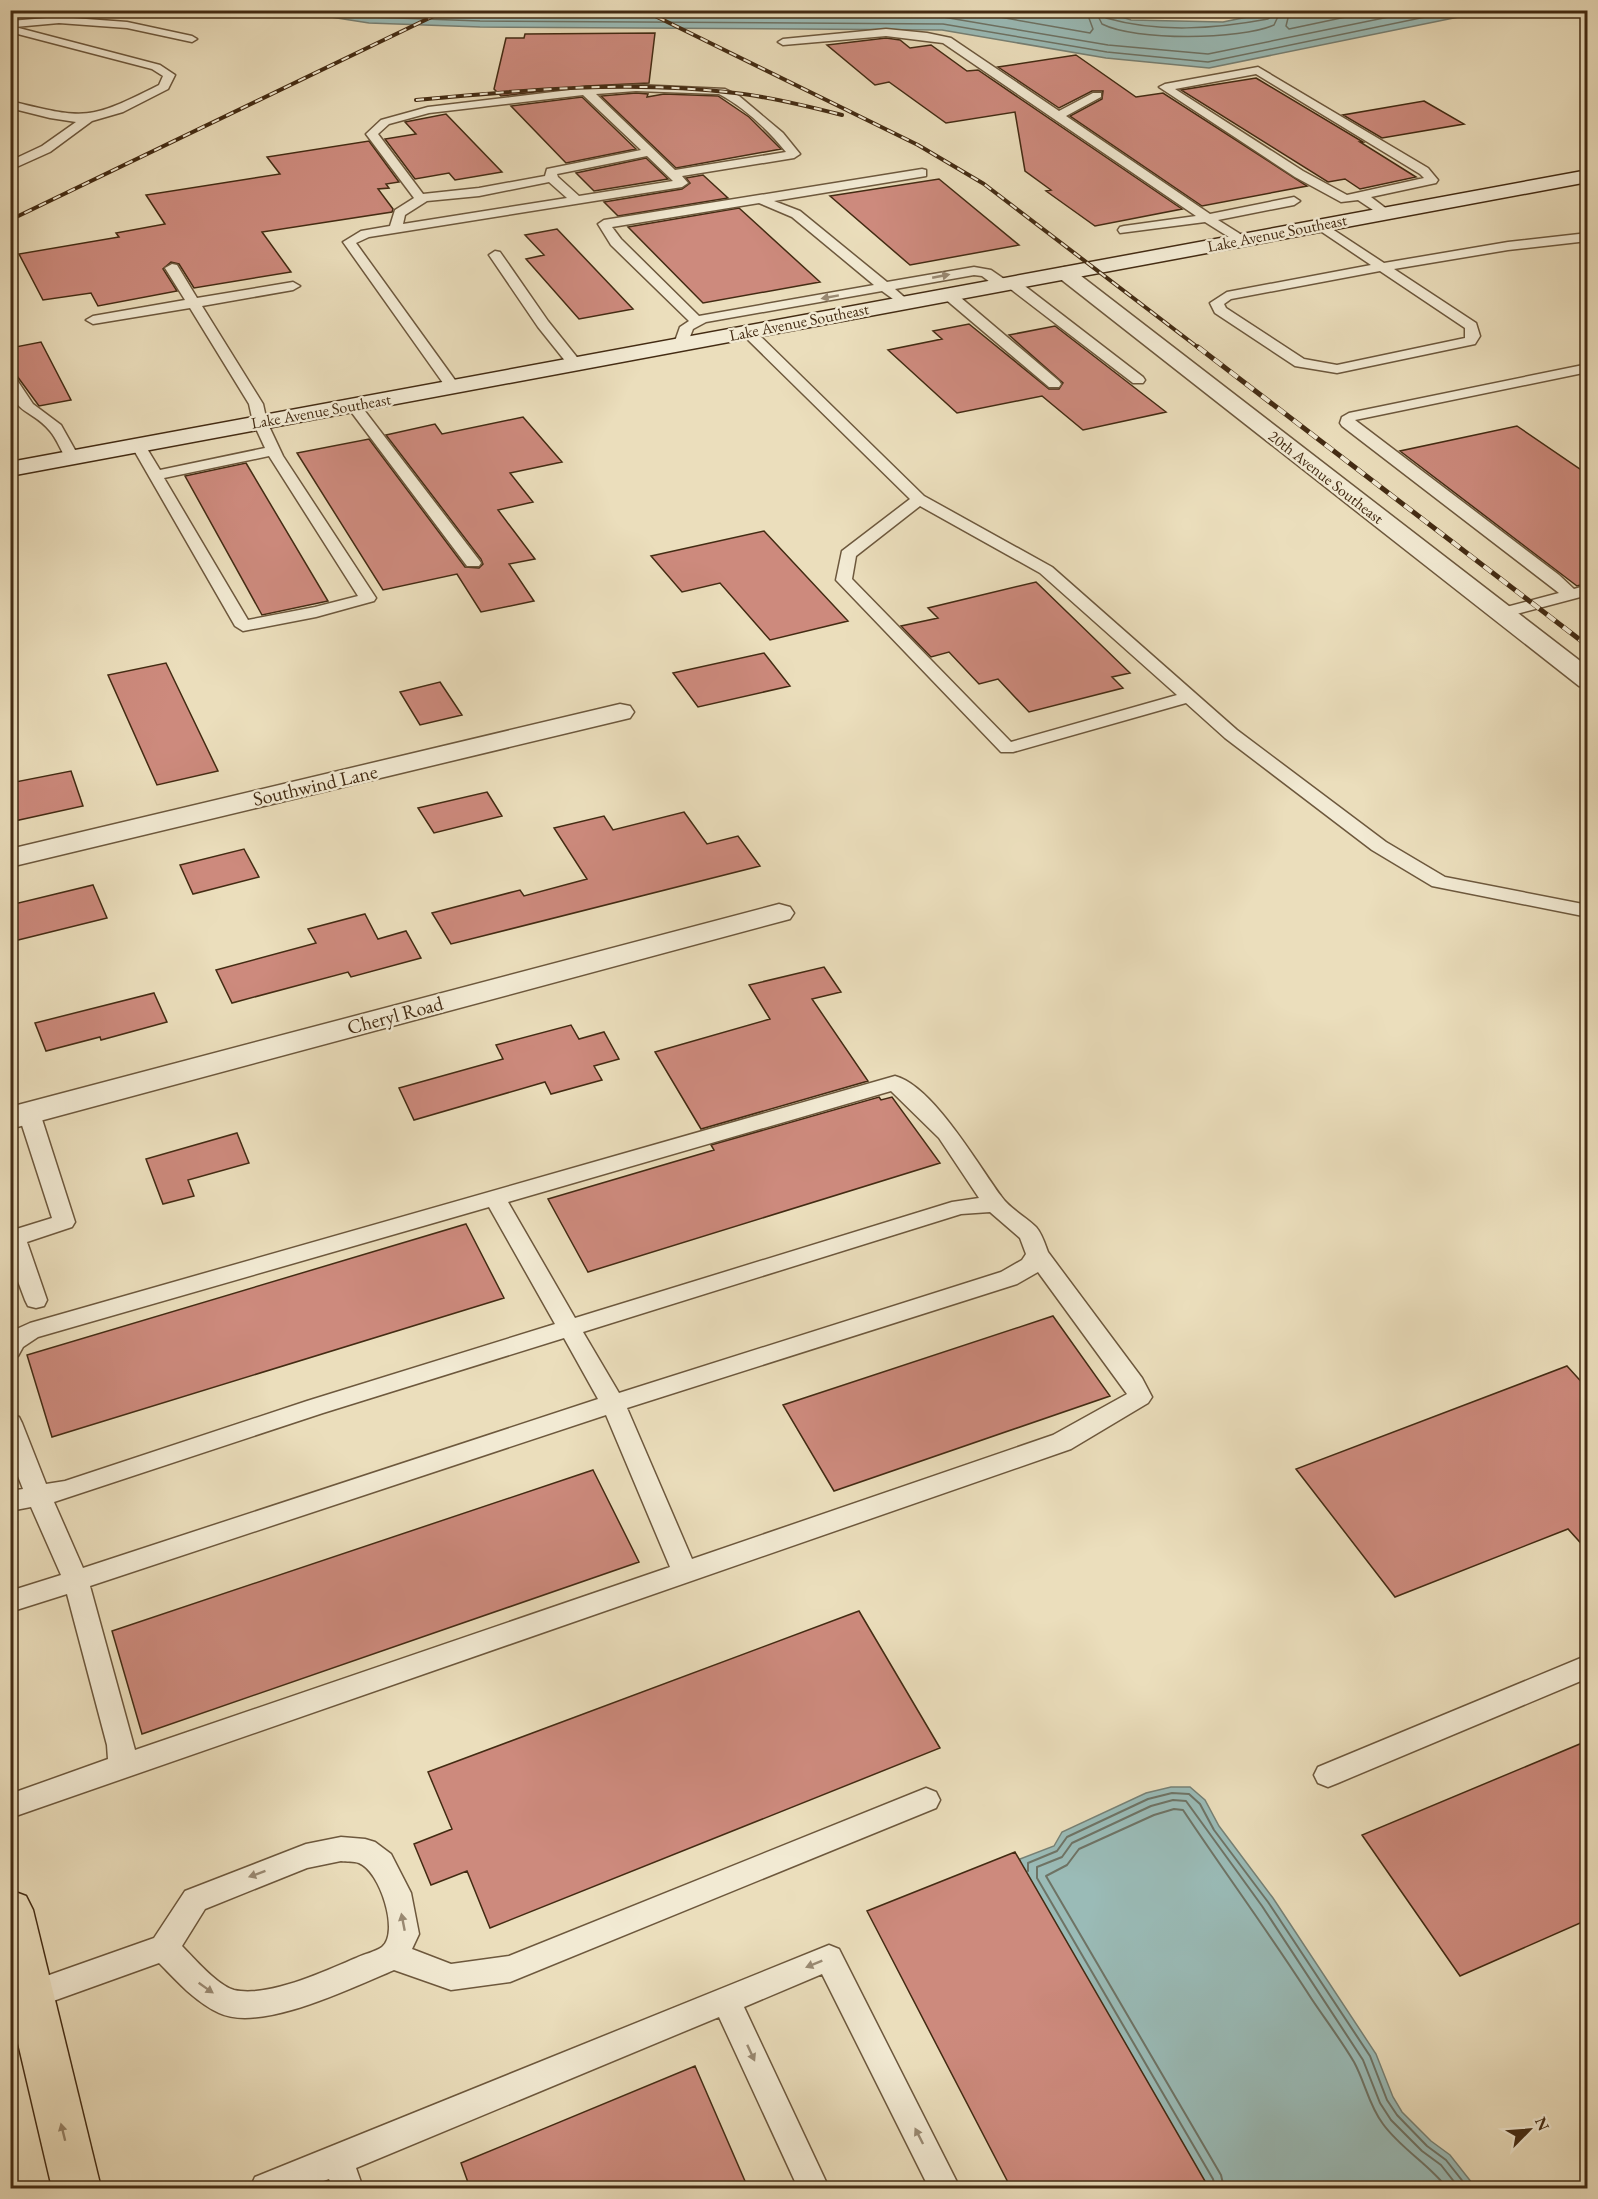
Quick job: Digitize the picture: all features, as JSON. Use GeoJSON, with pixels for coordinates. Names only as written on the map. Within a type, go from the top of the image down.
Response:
{"type":"FeatureCollection","features":[{"type":"Feature","properties":{"kind":"main road"},"geometry":{"type":"LineString","coordinates":[[10,1910],[21,1988],[77,2188]]}},
{"type":"Feature","properties":{"kind":"street","name":"Lake Avenue Southeast"},"geometry":{"type":"LineString","coordinates":[[10,468],[1587,176]]}},
{"type":"Feature","properties":{"kind":"street","name":"20th Avenue Southeast"},"geometry":{"type":"LineString","coordinates":[[1065,273],[1587,680]]}},
{"type":"Feature","properties":{"kind":"street","name":"Southwind Lane"},"geometry":{"type":"LineString","coordinates":[[10,858],[620,712]]}},
{"type":"Feature","properties":{"kind":"street","name":"Cheryl Road"},"geometry":{"type":"LineString","coordinates":[[20,1115],[778,913]]}},
{"type":"Feature","properties":{"kind":"lane"},"geometry":{"type":"LineString","coordinates":[[10,24],[59,20],[127,25],[192,39]]}},
{"type":"Feature","properties":{"kind":"lane"},"geometry":{"type":"LineString","coordinates":[[10,30],[156,67],[169,75],[164,87],[111,112],[89,118],[64,117],[10,105]]}},
{"type":"Feature","properties":{"kind":"lane"},"geometry":{"type":"LineString","coordinates":[[783,42],[850,34],[903,33],[947,40],[1240,240]]}},
{"type":"Feature","properties":{"kind":"lane"},"geometry":{"type":"LineString","coordinates":[[1360,196],[1432,180],[1424,171],[1258,70],[1165,87],[1299,174],[1345,199],[1360,196],[1386,213]]}},
{"type":"Feature","properties":{"kind":"lane"},"geometry":{"type":"LineString","coordinates":[[552,178],[479,192],[420,198],[372,134],[385,122],[428,110],[586,91],[636,88],[721,91],[735,98],[779,136],[794,154],[672,174]]}},
{"type":"Feature","properties":{"kind":"lane"},"geometry":{"type":"LineString","coordinates":[[453,387],[349,242],[366,234],[682,183],[586,91]]}},
{"type":"Feature","properties":{"kind":"lane"},"geometry":{"type":"LineString","coordinates":[[1058,116],[1097,95]]}},
{"type":"Feature","properties":{"kind":"lane"},"geometry":{"type":"LineString","coordinates":[[10,166],[46,148],[89,118]]}},
{"type":"Feature","properties":{"kind":"lane"},"geometry":{"type":"LineString","coordinates":[[575,199],[552,178],[551,172],[648,152]]}},
{"type":"Feature","properties":{"kind":"lane"},"geometry":{"type":"LineString","coordinates":[[697,321],[616,242],[604,224],[922,173]]}},
{"type":"Feature","properties":{"kind":"lane"},"geometry":{"type":"LineString","coordinates":[[395,230],[399,213],[425,197]]}},
{"type":"Feature","properties":{"kind":"lane"},"geometry":{"type":"LineString","coordinates":[[760,199],[796,214],[904,303]]}},
{"type":"Feature","properties":{"kind":"lane"},"geometry":{"type":"LineString","coordinates":[[1124,230],[1207,218],[1294,201]]}},
{"type":"Feature","properties":{"kind":"lane"},"geometry":{"type":"LineString","coordinates":[[1320,225],[1382,267],[1471,326],[1473,336],[1470,341],[1337,369],[1300,363],[1221,310],[1217,303],[1227,296],[1382,267],[1509,246],[1587,237]]}},
{"type":"Feature","properties":{"kind":"lane"},"geometry":{"type":"LineString","coordinates":[[495,255],[543,324],[575,364]]}},
{"type":"Feature","properties":{"kind":"lane"},"geometry":{"type":"LineString","coordinates":[[138,445],[243,626],[316,612],[368,598],[274,452],[260,422],[256,404],[172,268]]}},
{"type":"Feature","properties":{"kind":"lane"},"geometry":{"type":"LineString","coordinates":[[681,344],[687,327],[697,321],[974,271],[986,273],[1008,284],[1138,380]]}},
{"type":"Feature","properties":{"kind":"lane"},"geometry":{"type":"LineString","coordinates":[[93,320],[293,286]]}},
{"type":"Feature","properties":{"kind":"lane"},"geometry":{"type":"LineString","coordinates":[[949,295],[1054,384]]}},
{"type":"Feature","properties":{"kind":"lane"},"geometry":{"type":"LineString","coordinates":[[776,307],[792,324]]}},
{"type":"Feature","properties":{"kind":"lane"},"geometry":{"type":"LineString","coordinates":[[748,332],[919,499],[1046,570],[1231,734],[1379,846],[1439,882],[1587,910]]}},
{"type":"Feature","properties":{"kind":"lane"},"geometry":{"type":"LineString","coordinates":[[1570,594],[1553,578],[1347,423],[1349,417],[1587,368]]}},
{"type":"Feature","properties":{"kind":"lane"},"geometry":{"type":"LineString","coordinates":[[1553,375],[1587,384]]}},
{"type":"Feature","properties":{"kind":"lane"},"geometry":{"type":"LineString","coordinates":[[10,380],[28,407],[56,428],[72,457]]}},
{"type":"Feature","properties":{"kind":"lane"},"geometry":{"type":"LineString","coordinates":[[353,405],[473,563]]}},
{"type":"Feature","properties":{"kind":"lane"},"geometry":{"type":"LineString","coordinates":[[155,475],[274,452]]}},
{"type":"Feature","properties":{"kind":"lane"},"geometry":{"type":"LineString","coordinates":[[919,499],[848,554],[844,580],[1007,748],[1189,697]]}},
{"type":"Feature","properties":{"kind":"lane"},"geometry":{"type":"LineString","coordinates":[[1501,613],[1587,590]]}},
{"type":"Feature","properties":{"kind":"lane"},"geometry":{"type":"LineString","coordinates":[[10,1350],[12,1342],[30,1331],[895,1083],[947,1133],[995,1203],[1029,1234],[1038,1255],[1134,1384],[1140,1397],[1062,1442],[10,1806]]}},
{"type":"Feature","properties":{"kind":"lane"},"geometry":{"type":"LineString","coordinates":[[20,1115],[64,1222],[14,1238],[36,1300]]}},
{"type":"Feature","properties":{"kind":"lane"},"geometry":{"type":"LineString","coordinates":[[495,1199],[613,1404],[685,1572]]}},
{"type":"Feature","properties":{"kind":"lane"},"geometry":{"type":"LineString","coordinates":[[10,1501],[66,1490],[315,1407],[960,1207],[995,1203]]}},
{"type":"Feature","properties":{"kind":"lane"},"geometry":{"type":"LineString","coordinates":[[10,1602],[613,1404],[1010,1278],[1030,1266],[1038,1255]]}},
{"type":"Feature","properties":{"kind":"lane"},"geometry":{"type":"LineString","coordinates":[[10,1423],[38,1496],[76,1581],[121,1745],[122,1766]]}},
{"type":"Feature","properties":{"kind":"lane"},"geometry":{"type":"LineString","coordinates":[[1328,1776],[1587,1666]]}},
{"type":"Feature","properties":{"kind":"lane"},"geometry":{"type":"LineString","coordinates":[[393,1956],[451,1977],[510,1969],[927,1800]]}},
{"type":"Feature","properties":{"kind":"lane"},"geometry":{"type":"LineString","coordinates":[[21,1988],[164,1948],[195,1900],[230,1884],[306,1856],[341,1849],[364,1851],[381,1863],[397,1893],[405,1934],[393,1956],[310,1991],[259,2004],[228,2003],[200,1984],[164,1948]]}},
{"type":"Feature","properties":{"kind":"lane"},"geometry":{"type":"LineString","coordinates":[[267,2188],[829,1958],[945,2188]]}},
{"type":"Feature","properties":{"kind":"lane"},"geometry":{"type":"LineString","coordinates":[[726,2000],[814,2188]]}},
{"type":"Feature","properties":{"kind":"lane"},"geometry":{"type":"LineString","coordinates":[[338,2160],[348,2188]]}},
{"type":"Feature","properties":{"kind":"water"},"geometry":{"type":"Polygon","coordinates":[[[1100,10],[1131,20],[1223,22],[1281,10],[1488,11],[1209,68],[1106,58],[942,30],[480,27],[369,23],[292,11],[1100,10]]]}},
{"type":"Feature","properties":{"kind":"water"},"geometry":{"type":"Polygon","coordinates":[[[1171,1787],[1190,1787],[1205,1800],[1219,1826],[1273,1898],[1376,2054],[1393,2097],[1402,2112],[1431,2141],[1450,2155],[1476,2188],[1203,2188],[1023,1882],[1020,1859],[1054,1846],[1062,1832],[1146,1793],[1171,1787]]]}},
{"type":"Feature","properties":{"kind":"building"},"geometry":{"type":"Polygon","coordinates":[[[655,33],[649,83],[586,86],[501,96],[494,89],[506,38],[524,38],[525,34],[655,33]]]}},
{"type":"Feature","properties":{"kind":"building"},"geometry":{"type":"Polygon","coordinates":[[[886,38],[900,40],[910,48],[931,45],[967,71],[978,70],[1182,209],[1095,226],[1046,191],[1051,190],[1025,171],[1015,112],[946,123],[889,82],[875,85],[827,45],[886,38]]]}},
{"type":"Feature","properties":{"kind":"building"},"geometry":{"type":"Polygon","coordinates":[[[1076,55],[1136,97],[1163,93],[1307,186],[1202,206],[1070,116],[1102,99],[1103,91],[1092,91],[1059,108],[998,67],[1076,55]]]}},
{"type":"Feature","properties":{"kind":"building"},"geometry":{"type":"Polygon","coordinates":[[[1256,78],[1363,142],[1360,142],[1416,177],[1360,189],[1345,179],[1328,182],[1181,90],[1256,78]]]}},
{"type":"Feature","properties":{"kind":"building"},"geometry":{"type":"Polygon","coordinates":[[[648,94],[647,97],[664,94],[718,96],[749,117],[781,149],[676,168],[601,96],[648,94]]]}},
{"type":"Feature","properties":{"kind":"building"},"geometry":{"type":"Polygon","coordinates":[[[582,97],[636,149],[566,163],[511,106],[582,97]]]}},
{"type":"Feature","properties":{"kind":"building"},"geometry":{"type":"Polygon","coordinates":[[[1424,101],[1464,124],[1382,138],[1343,115],[1424,101]]]}},
{"type":"Feature","properties":{"kind":"building"},"geometry":{"type":"Polygon","coordinates":[[[446,114],[502,172],[455,180],[449,173],[415,179],[385,139],[416,134],[405,122],[446,114]]]}},
{"type":"Feature","properties":{"kind":"building"},"geometry":{"type":"Polygon","coordinates":[[[369,141],[399,182],[386,184],[389,188],[378,189],[393,209],[392,212],[262,232],[291,272],[194,288],[179,264],[171,262],[163,269],[177,291],[98,306],[91,293],[43,300],[19,254],[119,237],[116,233],[165,224],[146,195],[280,174],[267,157],[369,141]]]}},
{"type":"Feature","properties":{"kind":"building"},"geometry":{"type":"Polygon","coordinates":[[[646,158],[668,179],[594,191],[576,173],[646,158]]]}},
{"type":"Feature","properties":{"kind":"building"},"geometry":{"type":"Polygon","coordinates":[[[703,175],[728,198],[618,216],[604,202],[682,189],[690,183],[686,178],[703,175]]]}},
{"type":"Feature","properties":{"kind":"building"},"geometry":{"type":"Polygon","coordinates":[[[939,179],[1019,245],[910,265],[830,196],[939,179]]]}},
{"type":"Feature","properties":{"kind":"building"},"geometry":{"type":"Polygon","coordinates":[[[739,208],[820,282],[703,303],[628,227],[739,208]]]}},
{"type":"Feature","properties":{"kind":"building"},"geometry":{"type":"Polygon","coordinates":[[[557,229],[633,309],[579,319],[526,259],[544,255],[525,235],[557,229]]]}},
{"type":"Feature","properties":{"kind":"building"},"geometry":{"type":"Polygon","coordinates":[[[969,324],[1049,389],[1059,389],[1063,383],[1009,335],[1055,326],[1166,412],[1083,430],[1042,396],[957,413],[888,350],[942,339],[933,331],[969,324]]]}},
{"type":"Feature","properties":{"kind":"building"},"geometry":{"type":"Polygon","coordinates":[[[41,342],[71,400],[39,406],[17,376],[10,374],[10,348],[41,342]]]}},
{"type":"Feature","properties":{"kind":"building"},"geometry":{"type":"Polygon","coordinates":[[[523,417],[562,462],[510,473],[533,502],[498,510],[535,559],[509,564],[534,601],[481,612],[457,574],[383,590],[297,453],[369,439],[465,567],[479,568],[483,564],[481,559],[386,435],[435,424],[442,434],[523,417]]]}},
{"type":"Feature","properties":{"kind":"building"},"geometry":{"type":"Polygon","coordinates":[[[1517,426],[1587,474],[1587,583],[1577,586],[1400,451],[1517,426]]]}},
{"type":"Feature","properties":{"kind":"building"},"geometry":{"type":"Polygon","coordinates":[[[246,463],[328,601],[262,615],[185,476],[246,463]]]}},
{"type":"Feature","properties":{"kind":"building"},"geometry":{"type":"Polygon","coordinates":[[[764,531],[848,621],[770,640],[720,583],[682,592],[651,556],[764,531]]]}},
{"type":"Feature","properties":{"kind":"building"},"geometry":{"type":"Polygon","coordinates":[[[1036,582],[1130,673],[1112,677],[1123,688],[1029,712],[998,679],[979,684],[949,652],[931,657],[901,626],[938,618],[928,608],[1036,582]]]}},
{"type":"Feature","properties":{"kind":"building"},"geometry":{"type":"Polygon","coordinates":[[[764,653],[790,686],[698,707],[673,673],[764,653]]]}},
{"type":"Feature","properties":{"kind":"building"},"geometry":{"type":"Polygon","coordinates":[[[166,663],[218,771],[157,785],[108,675],[166,663]]]}},
{"type":"Feature","properties":{"kind":"building"},"geometry":{"type":"Polygon","coordinates":[[[440,682],[462,715],[420,725],[400,692],[440,682]]]}},
{"type":"Feature","properties":{"kind":"building"},"geometry":{"type":"Polygon","coordinates":[[[71,771],[83,806],[10,822],[10,783],[71,771]]]}},
{"type":"Feature","properties":{"kind":"building"},"geometry":{"type":"Polygon","coordinates":[[[487,792],[502,816],[434,833],[418,808],[487,792]]]}},
{"type":"Feature","properties":{"kind":"building"},"geometry":{"type":"Polygon","coordinates":[[[684,812],[707,844],[738,836],[760,866],[451,944],[432,913],[520,890],[524,896],[587,879],[554,828],[604,816],[613,830],[684,812]]]}},
{"type":"Feature","properties":{"kind":"building"},"geometry":{"type":"Polygon","coordinates":[[[244,849],[259,877],[193,894],[180,865],[244,849]]]}},
{"type":"Feature","properties":{"kind":"building"},"geometry":{"type":"Polygon","coordinates":[[[93,885],[107,918],[10,942],[10,905],[93,885]]]}},
{"type":"Feature","properties":{"kind":"building"},"geometry":{"type":"Polygon","coordinates":[[[365,914],[378,939],[406,931],[421,958],[351,977],[348,972],[232,1003],[216,970],[316,943],[308,929],[365,914]]]}},
{"type":"Feature","properties":{"kind":"building"},"geometry":{"type":"Polygon","coordinates":[[[824,967],[841,992],[812,999],[868,1081],[701,1129],[655,1052],[770,1019],[749,985],[824,967]]]}},
{"type":"Feature","properties":{"kind":"building"},"geometry":{"type":"Polygon","coordinates":[[[154,993],[167,1022],[101,1040],[100,1037],[46,1051],[35,1023],[154,993]]]}},
{"type":"Feature","properties":{"kind":"building"},"geometry":{"type":"Polygon","coordinates":[[[571,1025],[579,1039],[604,1032],[619,1059],[594,1066],[602,1080],[551,1094],[545,1082],[414,1120],[399,1088],[503,1059],[496,1045],[571,1025]]]}},
{"type":"Feature","properties":{"kind":"building"},"geometry":{"type":"Polygon","coordinates":[[[879,1097],[881,1100],[892,1097],[940,1163],[588,1272],[548,1199],[714,1150],[711,1145],[879,1097]]]}},
{"type":"Feature","properties":{"kind":"building"},"geometry":{"type":"Polygon","coordinates":[[[237,1133],[249,1163],[188,1180],[194,1196],[163,1204],[146,1159],[237,1133]]]}},
{"type":"Feature","properties":{"kind":"building"},"geometry":{"type":"Polygon","coordinates":[[[466,1224],[504,1298],[52,1437],[27,1355],[466,1224]]]}},
{"type":"Feature","properties":{"kind":"building"},"geometry":{"type":"Polygon","coordinates":[[[1053,1316],[1110,1396],[834,1491],[783,1405],[1053,1316]]]}},
{"type":"Feature","properties":{"kind":"building"},"geometry":{"type":"Polygon","coordinates":[[[1567,1366],[1587,1388],[1587,1550],[1568,1529],[1395,1597],[1296,1469],[1567,1366]]]}},
{"type":"Feature","properties":{"kind":"building"},"geometry":{"type":"Polygon","coordinates":[[[593,1470],[639,1562],[142,1734],[112,1631],[593,1470]]]}},
{"type":"Feature","properties":{"kind":"building"},"geometry":{"type":"Polygon","coordinates":[[[859,1611],[940,1748],[490,1928],[467,1871],[431,1885],[414,1844],[452,1829],[428,1772],[859,1611]]]}},
{"type":"Feature","properties":{"kind":"building"},"geometry":{"type":"Polygon","coordinates":[[[1587,1741],[1587,1920],[1460,1976],[1362,1835],[1587,1741]]]}},
{"type":"Feature","properties":{"kind":"building"},"geometry":{"type":"Polygon","coordinates":[[[1015,1852],[1209,2188],[1011,2188],[867,1911],[1015,1852]]]}},
{"type":"Feature","properties":{"kind":"building"},"geometry":{"type":"Polygon","coordinates":[[[695,2066],[748,2188],[470,2188],[461,2163],[695,2066]]]}},
{"type":"Feature","properties":{"kind":"railway"},"geometry":{"type":"LineString","coordinates":[[10,220],[446,10]]}},
{"type":"Feature","properties":{"kind":"railway"},"geometry":{"type":"LineString","coordinates":[[643,10],[918,145],[984,184],[1200,349]]}},
{"type":"Feature","properties":{"kind":"railway"},"geometry":{"type":"LineString","coordinates":[[416,100],[536,90],[655,87],[748,95],[842,115]]}},
{"type":"Feature","properties":{"kind":"railway"},"geometry":{"type":"LineString","coordinates":[[1198,347],[1588,646]]}}]}
